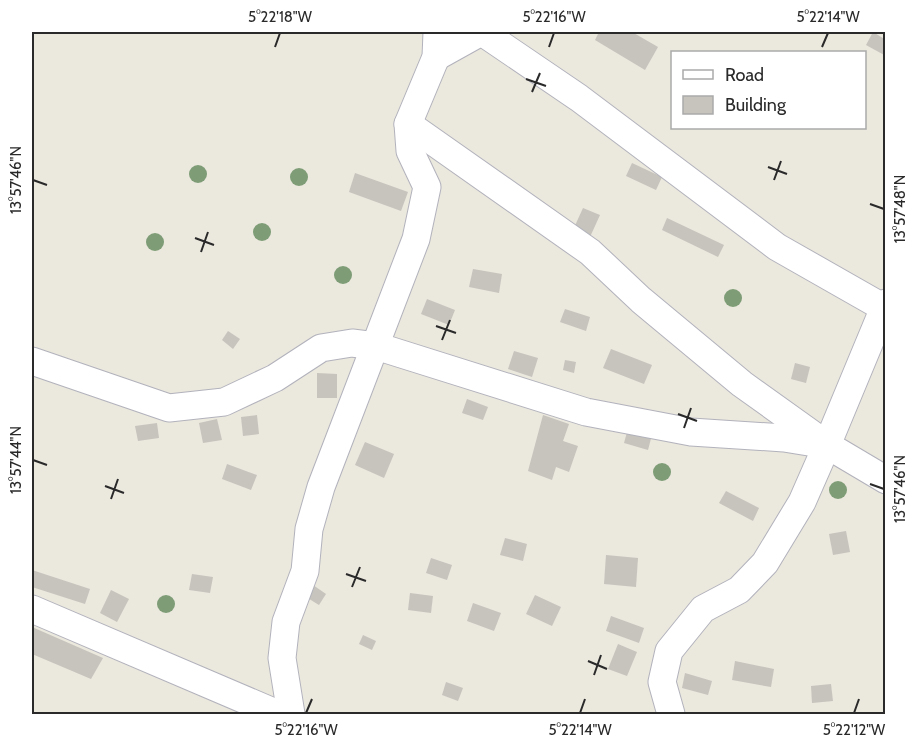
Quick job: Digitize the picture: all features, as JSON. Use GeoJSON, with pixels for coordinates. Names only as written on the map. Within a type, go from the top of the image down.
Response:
{"type":"FeatureCollection","features":[{"type":"Feature","properties":{"kind":"street"},"geometry":{"type":"LineString","coordinates":[[291,714],[282,658],[286,622],[305,572],[309,529],[321,487],[416,239],[427,187],[411,151],[408,124],[436,44],[481,32],[579,98],[777,248],[884,307],[802,502],[765,563],[739,590],[703,609],[669,651],[662,682],[671,714]]}},
{"type":"Feature","properties":{"kind":"street"},"geometry":{"type":"LineString","coordinates":[[408,124],[590,252],[641,300],[742,384],[827,445],[885,480]]}},
{"type":"Feature","properties":{"kind":"street"},"geometry":{"type":"LineString","coordinates":[[32,361],[169,408],[224,402],[275,378],[321,348],[352,343],[376,345],[586,412],[691,432],[784,438],[827,445]]}},
{"type":"Feature","properties":{"kind":"street"},"geometry":{"type":"LineString","coordinates":[[32,609],[278,714]]}},
{"type":"Feature","properties":{"kind":"building"},"geometry":{"type":"Polygon","coordinates":[[[599,32],[632,32],[658,47],[645,70],[595,40],[599,32]]]}},
{"type":"Feature","properties":{"kind":"building"},"geometry":{"type":"Polygon","coordinates":[[[873,32],[886,40],[886,56],[866,45],[873,32]]]}},
{"type":"Feature","properties":{"kind":"building"},"geometry":{"type":"Polygon","coordinates":[[[632,163],[662,177],[656,190],[626,176],[632,163]]]}},
{"type":"Feature","properties":{"kind":"building"},"geometry":{"type":"Polygon","coordinates":[[[355,173],[408,192],[401,211],[349,192],[355,173]]]}},
{"type":"Feature","properties":{"kind":"building"},"geometry":{"type":"Polygon","coordinates":[[[583,208],[600,215],[590,237],[573,230],[583,208]]]}},
{"type":"Feature","properties":{"kind":"building"},"geometry":{"type":"Polygon","coordinates":[[[667,218],[724,245],[718,257],[662,230],[667,218]]]}},
{"type":"Feature","properties":{"kind":"building"},"geometry":{"type":"Polygon","coordinates":[[[473,269],[502,274],[499,293],[469,287],[473,269]]]}},
{"type":"Feature","properties":{"kind":"building"},"geometry":{"type":"Polygon","coordinates":[[[427,299],[455,310],[449,325],[421,314],[427,299]]]}},
{"type":"Feature","properties":{"kind":"building"},"geometry":{"type":"Polygon","coordinates":[[[565,309],[590,317],[586,331],[560,322],[565,309]]]}},
{"type":"Feature","properties":{"kind":"building"},"geometry":{"type":"Polygon","coordinates":[[[228,331],[240,339],[233,349],[222,340],[228,331]]]}},
{"type":"Feature","properties":{"kind":"building"},"geometry":{"type":"Polygon","coordinates":[[[611,349],[652,365],[644,384],[603,368],[611,349]]]}},
{"type":"Feature","properties":{"kind":"building"},"geometry":{"type":"Polygon","coordinates":[[[514,351],[538,358],[532,377],[508,369],[514,351]]]}},
{"type":"Feature","properties":{"kind":"building"},"geometry":{"type":"Polygon","coordinates":[[[565,360],[576,362],[574,373],[563,370],[565,360]]]}},
{"type":"Feature","properties":{"kind":"building"},"geometry":{"type":"Polygon","coordinates":[[[795,363],[810,367],[806,383],[791,379],[795,363]]]}},
{"type":"Feature","properties":{"kind":"building"},"geometry":{"type":"Polygon","coordinates":[[[317,373],[337,374],[337,398],[317,398],[317,373]]]}},
{"type":"Feature","properties":{"kind":"building"},"geometry":{"type":"Polygon","coordinates":[[[467,399],[488,407],[483,420],[462,413],[467,399]]]}},
{"type":"Feature","properties":{"kind":"building"},"geometry":{"type":"Polygon","coordinates":[[[257,415],[259,434],[243,436],[241,417],[257,415]]]}},
{"type":"Feature","properties":{"kind":"building"},"geometry":{"type":"Polygon","coordinates":[[[543,415],[569,424],[563,441],[578,446],[569,472],[556,467],[552,480],[528,471],[543,415]]]}},
{"type":"Feature","properties":{"kind":"building"},"geometry":{"type":"Polygon","coordinates":[[[217,419],[222,440],[203,443],[199,423],[217,419]]]}},
{"type":"Feature","properties":{"kind":"building"},"geometry":{"type":"Polygon","coordinates":[[[157,423],[159,438],[138,441],[135,426],[157,423]]]}},
{"type":"Feature","properties":{"kind":"building"},"geometry":{"type":"Polygon","coordinates":[[[629,425],[653,431],[648,450],[624,443],[629,425]]]}},
{"type":"Feature","properties":{"kind":"building"},"geometry":{"type":"Polygon","coordinates":[[[365,442],[394,454],[384,478],[355,465],[365,442]]]}},
{"type":"Feature","properties":{"kind":"building"},"geometry":{"type":"Polygon","coordinates":[[[227,464],[257,475],[251,490],[222,479],[227,464]]]}},
{"type":"Feature","properties":{"kind":"building"},"geometry":{"type":"Polygon","coordinates":[[[726,491],[759,508],[753,521],[719,503],[726,491]]]}},
{"type":"Feature","properties":{"kind":"building"},"geometry":{"type":"Polygon","coordinates":[[[846,531],[850,552],[833,555],[829,534],[846,531]]]}},
{"type":"Feature","properties":{"kind":"building"},"geometry":{"type":"Polygon","coordinates":[[[505,538],[527,544],[523,561],[500,555],[505,538]]]}},
{"type":"Feature","properties":{"kind":"building"},"geometry":{"type":"Polygon","coordinates":[[[606,555],[638,558],[636,587],[604,584],[606,555]]]}},
{"type":"Feature","properties":{"kind":"building"},"geometry":{"type":"Polygon","coordinates":[[[431,558],[452,565],[447,580],[426,573],[431,558]]]}},
{"type":"Feature","properties":{"kind":"building"},"geometry":{"type":"Polygon","coordinates":[[[32,570],[90,589],[85,604],[32,587],[32,570]]]}},
{"type":"Feature","properties":{"kind":"building"},"geometry":{"type":"Polygon","coordinates":[[[192,574],[213,577],[210,593],[189,590],[192,574]]]}},
{"type":"Feature","properties":{"kind":"building"},"geometry":{"type":"Polygon","coordinates":[[[313,585],[326,594],[319,605],[306,597],[313,585]]]}},
{"type":"Feature","properties":{"kind":"building"},"geometry":{"type":"Polygon","coordinates":[[[111,590],[129,599],[117,622],[100,613],[111,590]]]}},
{"type":"Feature","properties":{"kind":"building"},"geometry":{"type":"Polygon","coordinates":[[[410,593],[433,596],[431,613],[408,610],[410,593]]]}},
{"type":"Feature","properties":{"kind":"building"},"geometry":{"type":"Polygon","coordinates":[[[535,595],[561,607],[552,626],[526,614],[535,595]]]}},
{"type":"Feature","properties":{"kind":"building"},"geometry":{"type":"Polygon","coordinates":[[[473,603],[501,613],[494,631],[467,621],[473,603]]]}},
{"type":"Feature","properties":{"kind":"building"},"geometry":{"type":"Polygon","coordinates":[[[611,616],[644,628],[639,643],[606,631],[611,616]]]}},
{"type":"Feature","properties":{"kind":"building"},"geometry":{"type":"Polygon","coordinates":[[[32,627],[103,658],[91,679],[32,654],[32,627]]]}},
{"type":"Feature","properties":{"kind":"building"},"geometry":{"type":"Polygon","coordinates":[[[363,635],[376,641],[372,650],[359,644],[363,635]]]}},
{"type":"Feature","properties":{"kind":"building"},"geometry":{"type":"Polygon","coordinates":[[[618,644],[637,652],[627,676],[608,669],[618,644]]]}},
{"type":"Feature","properties":{"kind":"building"},"geometry":{"type":"Polygon","coordinates":[[[735,661],[774,669],[771,687],[732,680],[735,661]]]}},
{"type":"Feature","properties":{"kind":"building"},"geometry":{"type":"Polygon","coordinates":[[[685,673],[712,681],[708,695],[682,688],[685,673]]]}},
{"type":"Feature","properties":{"kind":"building"},"geometry":{"type":"Polygon","coordinates":[[[446,682],[463,688],[458,701],[442,695],[446,682]]]}},
{"type":"Feature","properties":{"kind":"building"},"geometry":{"type":"Polygon","coordinates":[[[831,684],[833,701],[812,703],[811,686],[831,684]]]}}]}
